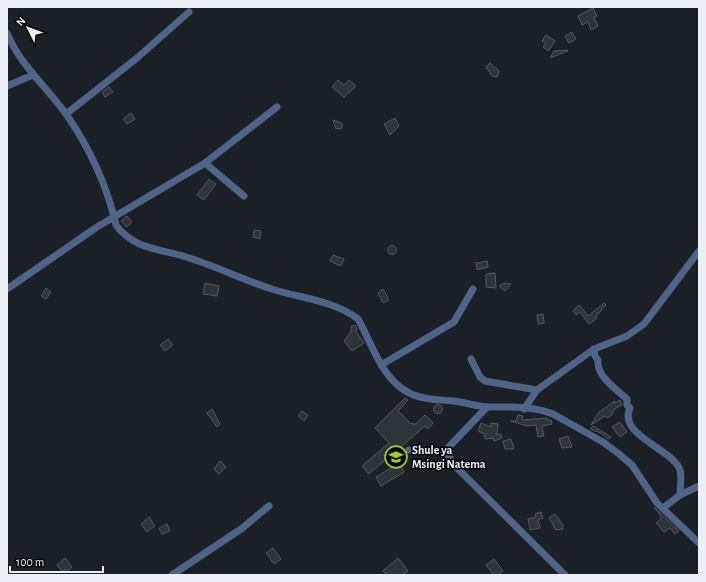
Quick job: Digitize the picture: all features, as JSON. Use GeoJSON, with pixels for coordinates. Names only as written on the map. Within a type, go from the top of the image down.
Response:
{"type":"FeatureCollection","features":[{"type":"Feature","properties":{"kind":"street"},"geometry":{"type":"LineString","coordinates":[[66,114],[131,63],[189,12]]}},
{"type":"Feature","properties":{"kind":"street"},"geometry":{"type":"LineString","coordinates":[[7,32],[16,53],[66,114],[90,152],[116,225],[122,234],[132,242],[186,257],[274,290],[340,308],[351,313],[358,318],[381,365],[388,375],[405,392],[420,398],[455,401],[487,407],[549,412],[608,446],[632,466],[648,492],[699,543]]}},
{"type":"Feature","properties":{"kind":"street"},"geometry":{"type":"LineString","coordinates":[[7,86],[33,75]]}},
{"type":"Feature","properties":{"kind":"street"},"geometry":{"type":"LineString","coordinates":[[7,289],[67,247],[114,217],[205,163],[277,107]]}},
{"type":"Feature","properties":{"kind":"street"},"geometry":{"type":"LineString","coordinates":[[205,163],[244,196]]}},
{"type":"Feature","properties":{"kind":"street"},"geometry":{"type":"LineString","coordinates":[[524,409],[537,390],[594,348],[627,336],[644,324],[699,251]]}},
{"type":"Feature","properties":{"kind":"street"},"geometry":{"type":"LineString","coordinates":[[381,365],[454,322],[473,289]]}},
{"type":"Feature","properties":{"kind":"street"},"geometry":{"type":"LineString","coordinates":[[594,348],[595,356],[598,360],[597,366],[606,380],[627,400],[627,405],[630,408],[628,412],[628,420],[635,431],[650,444],[657,447],[676,464],[680,470],[680,495]]}},
{"type":"Feature","properties":{"kind":"street"},"geometry":{"type":"LineString","coordinates":[[471,360],[480,377],[485,381],[537,390]]}},
{"type":"Feature","properties":{"kind":"street"},"geometry":{"type":"LineString","coordinates":[[409,450],[433,452],[445,451],[487,407]]}},
{"type":"Feature","properties":{"kind":"street"},"geometry":{"type":"LineString","coordinates":[[445,451],[457,468],[565,575]]}},
{"type":"Feature","properties":{"kind":"street"},"geometry":{"type":"LineString","coordinates":[[663,508],[680,495],[699,486]]}},
{"type":"Feature","properties":{"kind":"street"},"geometry":{"type":"LineString","coordinates":[[172,575],[242,529],[269,506]]}},
{"type":"Feature","properties":{"kind":"building"},"geometry":{"type":"Polygon","coordinates":[[[593,8],[597,16],[594,17],[598,26],[591,30],[588,22],[582,25],[578,16],[593,8]]]}},
{"type":"Feature","properties":{"kind":"building"},"geometry":{"type":"Polygon","coordinates":[[[572,32],[576,39],[569,43],[565,36],[572,32]]]}},
{"type":"Feature","properties":{"kind":"building"},"geometry":{"type":"Polygon","coordinates":[[[546,35],[555,41],[548,51],[543,47],[546,43],[542,41],[546,35]]]}},
{"type":"Feature","properties":{"kind":"building"},"geometry":{"type":"Polygon","coordinates":[[[554,51],[568,51],[550,58],[554,51]]]}},
{"type":"Feature","properties":{"kind":"building"},"geometry":{"type":"Polygon","coordinates":[[[490,63],[499,71],[497,77],[492,76],[486,67],[490,63]]]}},
{"type":"Feature","properties":{"kind":"building"},"geometry":{"type":"Polygon","coordinates":[[[338,80],[344,85],[349,80],[356,86],[344,97],[332,87],[338,80]]]}},
{"type":"Feature","properties":{"kind":"building"},"geometry":{"type":"Polygon","coordinates":[[[109,87],[113,92],[105,97],[102,92],[109,87]]]}},
{"type":"Feature","properties":{"kind":"building"},"geometry":{"type":"Polygon","coordinates":[[[131,113],[135,119],[127,124],[123,119],[131,113]]]}},
{"type":"Feature","properties":{"kind":"building"},"geometry":{"type":"Polygon","coordinates":[[[395,118],[399,126],[390,135],[384,124],[395,118]]]}},
{"type":"Feature","properties":{"kind":"building"},"geometry":{"type":"Polygon","coordinates":[[[333,120],[342,123],[342,128],[336,129],[333,120]]]}},
{"type":"Feature","properties":{"kind":"building"},"geometry":{"type":"Polygon","coordinates":[[[209,179],[216,184],[204,200],[197,195],[209,179]]]}},
{"type":"Feature","properties":{"kind":"building"},"geometry":{"type":"Polygon","coordinates":[[[127,216],[132,222],[126,227],[121,221],[127,216]]]}},
{"type":"Feature","properties":{"kind":"building"},"geometry":{"type":"Polygon","coordinates":[[[254,230],[261,231],[260,239],[253,237],[254,230]]]}},
{"type":"Feature","properties":{"kind":"building"},"geometry":{"type":"Polygon","coordinates":[[[392,245],[397,250],[392,255],[387,250],[392,245]]]}},
{"type":"Feature","properties":{"kind":"building"},"geometry":{"type":"Polygon","coordinates":[[[333,255],[344,259],[341,266],[330,261],[333,255]]]}},
{"type":"Feature","properties":{"kind":"building"},"geometry":{"type":"Polygon","coordinates":[[[487,261],[488,267],[477,270],[476,263],[487,261]]]}},
{"type":"Feature","properties":{"kind":"building"},"geometry":{"type":"Polygon","coordinates":[[[495,273],[496,288],[486,287],[486,274],[495,273]]]}},
{"type":"Feature","properties":{"kind":"building"},"geometry":{"type":"Polygon","coordinates":[[[205,283],[219,286],[217,296],[203,294],[205,283]]]}},
{"type":"Feature","properties":{"kind":"building"},"geometry":{"type":"Polygon","coordinates":[[[504,283],[511,284],[505,291],[499,286],[504,283]]]}},
{"type":"Feature","properties":{"kind":"building"},"geometry":{"type":"Polygon","coordinates":[[[46,288],[51,292],[46,299],[41,296],[46,288]]]}},
{"type":"Feature","properties":{"kind":"building"},"geometry":{"type":"Polygon","coordinates":[[[383,289],[389,300],[383,303],[378,293],[383,289]]]}},
{"type":"Feature","properties":{"kind":"building"},"geometry":{"type":"Polygon","coordinates":[[[604,303],[606,305],[596,316],[597,318],[589,324],[580,312],[576,315],[573,311],[579,305],[588,316],[604,303]]]}},
{"type":"Feature","properties":{"kind":"building"},"geometry":{"type":"Polygon","coordinates":[[[543,314],[544,323],[538,324],[537,315],[543,314]]]}},
{"type":"Feature","properties":{"kind":"building"},"geometry":{"type":"Polygon","coordinates":[[[355,325],[357,329],[356,332],[364,343],[352,351],[344,341],[351,332],[351,326],[355,325]]]}},
{"type":"Feature","properties":{"kind":"building"},"geometry":{"type":"Polygon","coordinates":[[[168,339],[173,345],[165,351],[160,345],[168,339]]]}},
{"type":"Feature","properties":{"kind":"building"},"geometry":{"type":"Polygon","coordinates":[[[405,398],[408,400],[398,411],[411,424],[413,423],[414,425],[425,415],[433,423],[428,429],[425,426],[369,474],[362,466],[389,443],[375,428],[405,398]]]}},
{"type":"Feature","properties":{"kind":"building"},"geometry":{"type":"Polygon","coordinates":[[[620,400],[622,405],[614,409],[615,410],[612,412],[613,414],[607,418],[605,416],[591,425],[599,412],[615,401],[615,403],[620,400]]]}},
{"type":"Feature","properties":{"kind":"building"},"geometry":{"type":"Polygon","coordinates":[[[438,404],[443,409],[438,414],[433,409],[438,404]]]}},
{"type":"Feature","properties":{"kind":"building"},"geometry":{"type":"Polygon","coordinates":[[[212,409],[220,424],[217,427],[207,413],[212,409]]]}},
{"type":"Feature","properties":{"kind":"building"},"geometry":{"type":"Polygon","coordinates":[[[302,411],[308,415],[304,421],[298,416],[302,411]]]}},
{"type":"Feature","properties":{"kind":"building"},"geometry":{"type":"Polygon","coordinates":[[[518,415],[523,416],[522,420],[547,418],[547,420],[551,420],[552,424],[542,426],[544,436],[538,437],[536,425],[527,426],[511,421],[516,421],[518,415]]]}},
{"type":"Feature","properties":{"kind":"building"},"geometry":{"type":"Polygon","coordinates":[[[620,422],[627,432],[620,437],[612,427],[620,422]]]}},
{"type":"Feature","properties":{"kind":"building"},"geometry":{"type":"Polygon","coordinates":[[[481,423],[491,427],[491,423],[498,424],[497,435],[501,434],[502,438],[494,441],[493,438],[485,439],[484,434],[478,431],[481,423]]]}},
{"type":"Feature","properties":{"kind":"building"},"geometry":{"type":"Polygon","coordinates":[[[593,426],[611,437],[608,439],[601,433],[590,429],[593,426]]]}},
{"type":"Feature","properties":{"kind":"building"},"geometry":{"type":"Polygon","coordinates":[[[568,436],[572,447],[562,448],[559,439],[568,436]]]}},
{"type":"Feature","properties":{"kind":"building"},"geometry":{"type":"Polygon","coordinates":[[[511,439],[514,449],[505,449],[503,441],[511,439]]]}},
{"type":"Feature","properties":{"kind":"building"},"geometry":{"type":"Polygon","coordinates":[[[220,461],[226,467],[219,474],[214,469],[220,461]]]}},
{"type":"Feature","properties":{"kind":"building"},"geometry":{"type":"Polygon","coordinates":[[[399,463],[404,472],[381,486],[376,477],[399,463]]]}},
{"type":"Feature","properties":{"kind":"building"},"geometry":{"type":"Polygon","coordinates":[[[654,507],[679,531],[675,534],[670,528],[664,532],[656,523],[661,519],[661,516],[654,507]]]}},
{"type":"Feature","properties":{"kind":"building"},"geometry":{"type":"Polygon","coordinates":[[[541,512],[543,518],[538,520],[540,528],[530,530],[528,519],[536,517],[535,514],[541,512]]]}},
{"type":"Feature","properties":{"kind":"building"},"geometry":{"type":"Polygon","coordinates":[[[555,514],[563,525],[563,529],[556,530],[549,518],[555,514]]]}},
{"type":"Feature","properties":{"kind":"building"},"geometry":{"type":"Polygon","coordinates":[[[149,517],[155,526],[147,532],[141,524],[149,517]]]}},
{"type":"Feature","properties":{"kind":"building"},"geometry":{"type":"Polygon","coordinates":[[[167,524],[170,531],[162,534],[159,528],[167,524]]]}},
{"type":"Feature","properties":{"kind":"building"},"geometry":{"type":"Polygon","coordinates":[[[273,548],[281,559],[274,564],[266,553],[273,548]]]}},
{"type":"Feature","properties":{"kind":"building"},"geometry":{"type":"Polygon","coordinates":[[[65,558],[72,567],[67,572],[65,569],[62,571],[57,565],[65,558]]]}},
{"type":"Feature","properties":{"kind":"building"},"geometry":{"type":"Polygon","coordinates":[[[398,558],[408,571],[403,575],[387,575],[383,571],[398,558]]]}},
{"type":"Feature","properties":{"kind":"building"},"geometry":{"type":"Polygon","coordinates":[[[494,559],[503,571],[498,575],[494,575],[486,565],[494,559]]]}},
{"type":"Feature","properties":{"kind":"place","name":"Shule ya Msingi Natema"},"geometry":{"type":"Point","coordinates":[396,457]}}]}
